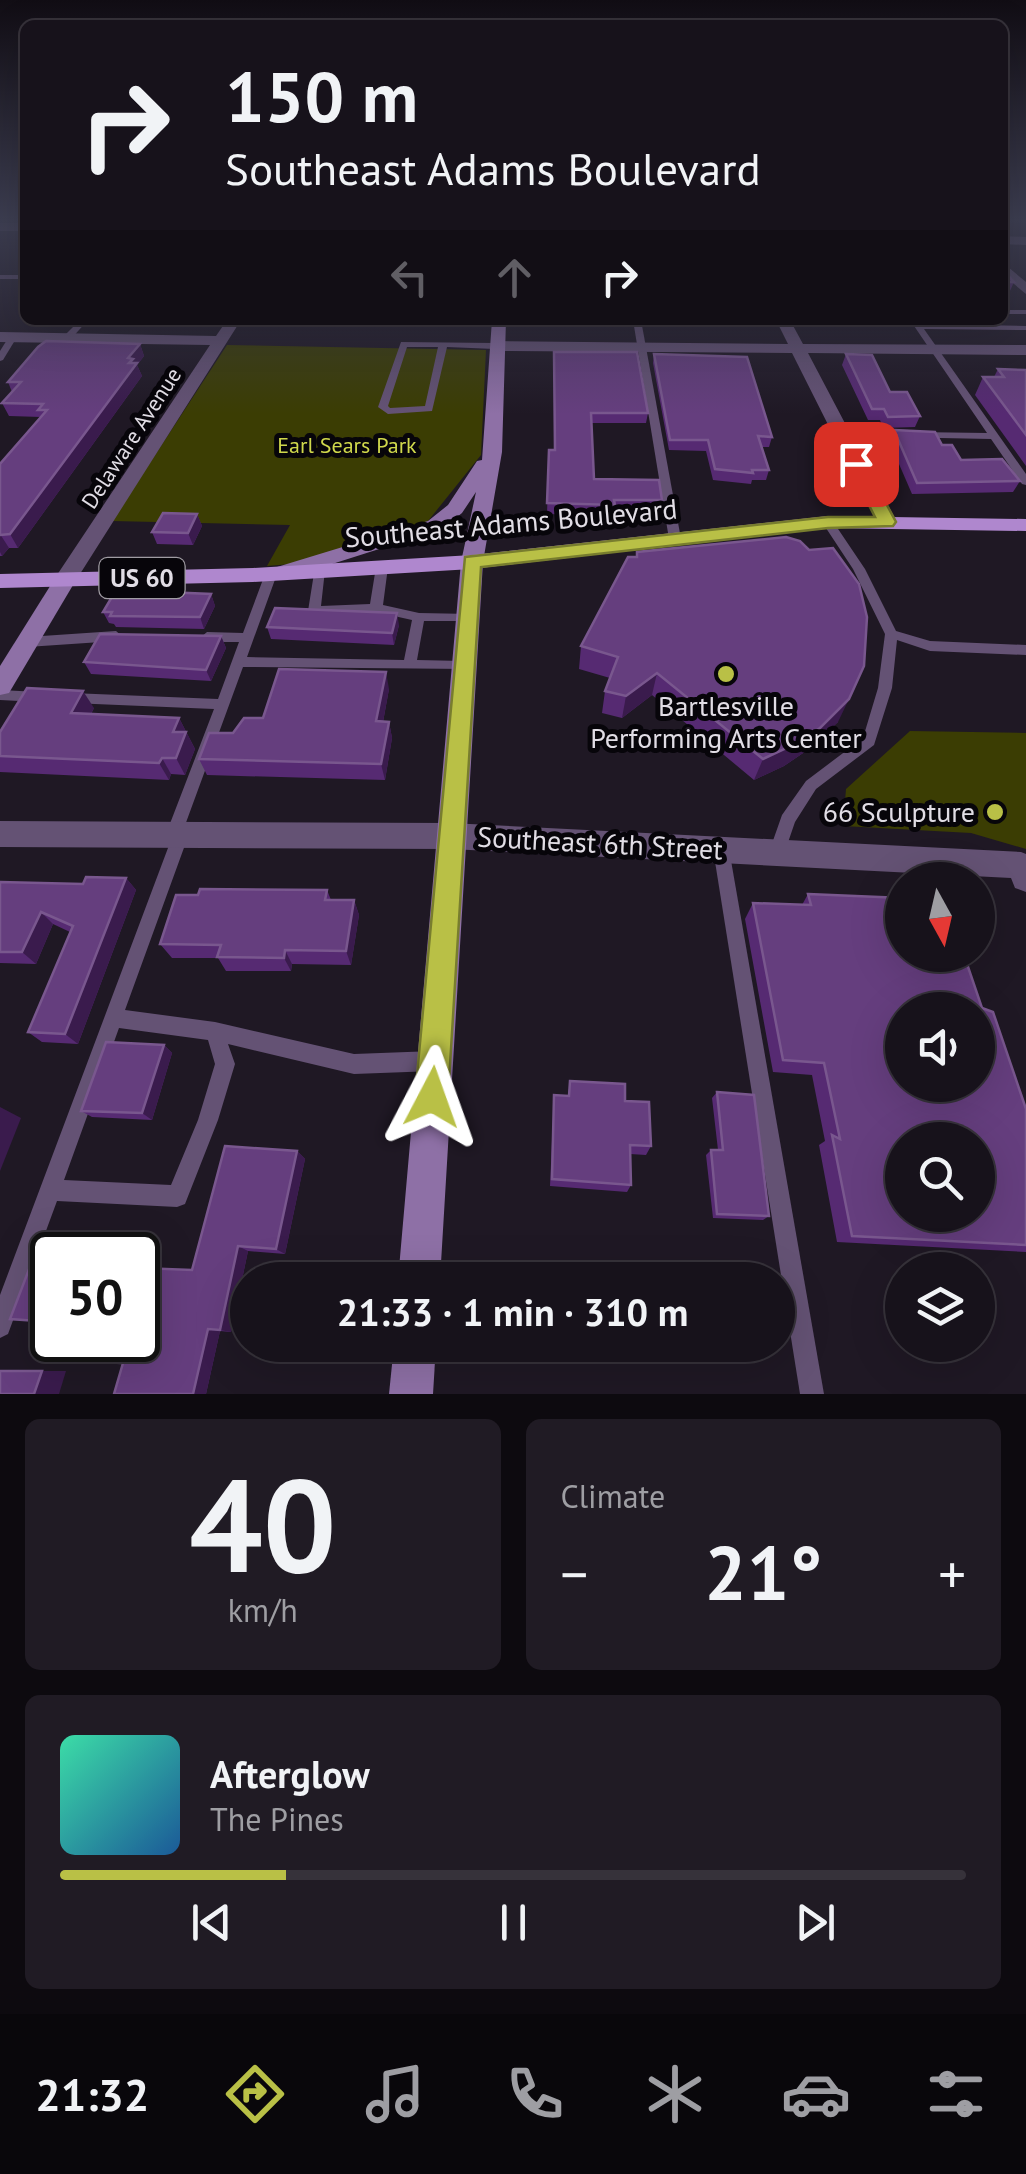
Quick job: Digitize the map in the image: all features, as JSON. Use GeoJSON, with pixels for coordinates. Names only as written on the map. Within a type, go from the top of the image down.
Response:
{"type":"FeatureCollection","features":[{"type":"Feature","properties":{"kind":"main road","name":"Southeast Adams Boulevard"},"geometry":{"type":"LineString","coordinates":[[0,581],[278,573],[472,562],[828,522],[1026,525]]}},
{"type":"Feature","properties":{"kind":"street","name":"Delaware Avenue"},"geometry":{"type":"LineString","coordinates":[[65,580],[231,325]]}},
{"type":"Feature","properties":{"kind":"street"},"geometry":{"type":"LineString","coordinates":[[420,1262],[467,617],[472,562],[493,452],[498,325]]}},
{"type":"Feature","properties":{"kind":"street"},"geometry":{"type":"LineString","coordinates":[[786,325],[887,522]]}},
{"type":"Feature","properties":{"kind":"street"},"geometry":{"type":"LineString","coordinates":[[6,337],[222,341]]}},
{"type":"Feature","properties":{"kind":"street"},"geometry":{"type":"LineString","coordinates":[[495,346],[1026,350]]}},
{"type":"Feature","properties":{"kind":"street"},"geometry":{"type":"LineString","coordinates":[[278,573],[435,526],[455,509],[493,452]]}},
{"type":"Feature","properties":{"kind":"street"},"geometry":{"type":"LineString","coordinates":[[0,686],[65,580]]}},
{"type":"Feature","properties":{"kind":"street","name":"Southeast 6th Street"},"geometry":{"type":"LineString","coordinates":[[0,834],[450,836],[777,852],[1023,871]]}},
{"type":"Feature","properties":{"kind":"street"},"geometry":{"type":"LineString","coordinates":[[411,1394],[413,1362]]}},
{"type":"Feature","properties":{"kind":"lane"},"geometry":{"type":"LineString","coordinates":[[67,338],[79,325]]}},
{"type":"Feature","properties":{"kind":"lane"},"geometry":{"type":"LineString","coordinates":[[638,325],[675,539]]}},
{"type":"Feature","properties":{"kind":"lane"},"geometry":{"type":"LineString","coordinates":[[917,325],[1026,482]]}},
{"type":"Feature","properties":{"kind":"lane"},"geometry":{"type":"LineString","coordinates":[[960,325],[1026,328]]}},
{"type":"Feature","properties":{"kind":"lane"},"geometry":{"type":"LineString","coordinates":[[0,358],[6,337]]}},
{"type":"Feature","properties":{"kind":"lane"},"geometry":{"type":"LineString","coordinates":[[443,344],[428,410],[388,411],[383,407],[404,344],[443,344],[495,346]]}},
{"type":"Feature","properties":{"kind":"lane"},"geometry":{"type":"LineString","coordinates":[[841,434],[993,436]]}},
{"type":"Feature","properties":{"kind":"lane"},"geometry":{"type":"LineString","coordinates":[[777,852],[788,820],[811,786],[868,741],[886,688],[891,634],[859,570],[828,522]]}},
{"type":"Feature","properties":{"kind":"lane"},"geometry":{"type":"LineString","coordinates":[[376,608],[382,567]]}},
{"type":"Feature","properties":{"kind":"lane"},"geometry":{"type":"LineString","coordinates":[[319,570],[314,610],[376,608],[419,617],[467,617]]}},
{"type":"Feature","properties":{"kind":"lane"},"geometry":{"type":"LineString","coordinates":[[0,1326],[114,1018],[238,662],[278,573]]}},
{"type":"Feature","properties":{"kind":"lane"},"geometry":{"type":"LineString","coordinates":[[410,665],[419,617]]}},
{"type":"Feature","properties":{"kind":"lane"},"geometry":{"type":"LineString","coordinates":[[891,634],[930,646],[1026,650]]}},
{"type":"Feature","properties":{"kind":"lane"},"geometry":{"type":"LineString","coordinates":[[27,642],[132,636]]}},
{"type":"Feature","properties":{"kind":"lane"},"geometry":{"type":"LineString","coordinates":[[190,637],[247,638]]}},
{"type":"Feature","properties":{"kind":"lane"},"geometry":{"type":"LineString","coordinates":[[238,662],[463,666]]}},
{"type":"Feature","properties":{"kind":"lane"},"geometry":{"type":"LineString","coordinates":[[0,695],[223,704]]}},
{"type":"Feature","properties":{"kind":"lane"},"geometry":{"type":"LineString","coordinates":[[721,849],[812,1394]]}},
{"type":"Feature","properties":{"kind":"lane"},"geometry":{"type":"LineString","coordinates":[[114,1018],[215,1031],[354,1064],[434,1061]]}},
{"type":"Feature","properties":{"kind":"lane"},"geometry":{"type":"LineString","coordinates":[[50,1190],[177,1196],[208,1120],[225,1064],[215,1031]]}},
{"type":"Feature","properties":{"kind":"green space","name":"Earl Sears Park"},"geometry":{"type":"Polygon","coordinates":[[[227,345],[486,350],[481,455],[428,521],[291,564],[267,566],[290,525],[112,521],[227,345]]]}},
{"type":"Feature","properties":{"kind":"green space"},"geometry":{"type":"Polygon","coordinates":[[[910,731],[1026,733],[1026,849],[971,833],[843,826],[846,789],[910,731]]]}},
{"type":"Feature","properties":{"kind":"building"},"geometry":{"type":"Polygon","coordinates":[[[46,341],[140,344],[128,358],[133,359],[129,363],[137,363],[10,534],[0,535],[0,464],[47,410],[38,410],[43,404],[2,403],[21,382],[8,382],[46,341]]]}},
{"type":"Feature","properties":{"kind":"building"},"geometry":{"type":"Polygon","coordinates":[[[554,352],[637,352],[648,413],[591,413],[594,479],[659,480],[662,500],[614,500],[615,505],[547,503],[549,450],[555,450],[554,352]]]}},
{"type":"Feature","properties":{"kind":"building"},"geometry":{"type":"Polygon","coordinates":[[[654,354],[747,357],[772,437],[758,436],[769,470],[752,470],[753,473],[715,469],[708,440],[670,440],[654,354]]]}},
{"type":"Feature","properties":{"kind":"building"},"geometry":{"type":"Polygon","coordinates":[[[846,354],[872,355],[890,392],[907,392],[920,416],[888,417],[884,409],[872,409],[846,354]]]}},
{"type":"Feature","properties":{"kind":"building"},"geometry":{"type":"Polygon","coordinates":[[[998,369],[1026,370],[1026,435],[983,377],[1004,377],[998,369]]]}},
{"type":"Feature","properties":{"kind":"building"},"geometry":{"type":"Polygon","coordinates":[[[894,430],[935,432],[942,445],[952,445],[961,460],[1002,459],[1020,481],[917,483],[894,430]]]}},
{"type":"Feature","properties":{"kind":"building"},"geometry":{"type":"Polygon","coordinates":[[[163,513],[197,514],[188,533],[152,532],[163,513]]]}},
{"type":"Feature","properties":{"kind":"building","name":"Bartlesville Performing Arts Center"},"geometry":{"type":"Polygon","coordinates":[[[786,537],[800,541],[809,550],[833,548],[859,584],[867,617],[864,666],[849,699],[820,728],[763,759],[657,673],[626,696],[605,691],[618,657],[581,646],[628,557],[637,557],[637,552],[786,537]]]}},
{"type":"Feature","properties":{"kind":"building"},"geometry":{"type":"Polygon","coordinates":[[[116,590],[211,594],[200,617],[110,616],[112,612],[103,612],[116,590]]]}},
{"type":"Feature","properties":{"kind":"building"},"geometry":{"type":"Polygon","coordinates":[[[275,608],[397,613],[392,633],[267,627],[275,608]]]}},
{"type":"Feature","properties":{"kind":"building"},"geometry":{"type":"Polygon","coordinates":[[[100,634],[221,636],[206,670],[84,662],[100,634]]]}},
{"type":"Feature","properties":{"kind":"building"},"geometry":{"type":"Polygon","coordinates":[[[279,669],[386,672],[376,721],[389,722],[381,764],[199,759],[209,733],[233,733],[244,718],[263,718],[279,669]]]}},
{"type":"Feature","properties":{"kind":"building"},"geometry":{"type":"Polygon","coordinates":[[[27,688],[83,691],[71,713],[179,718],[173,732],[186,732],[176,758],[162,758],[159,763],[0,756],[0,732],[27,688]]]}},
{"type":"Feature","properties":{"kind":"building"},"geometry":{"type":"Polygon","coordinates":[[[86,877],[126,878],[65,1034],[28,1032],[73,926],[41,912],[22,952],[0,952],[0,882],[83,884],[86,877]]]}},
{"type":"Feature","properties":{"kind":"building"},"geometry":{"type":"Polygon","coordinates":[[[200,889],[327,890],[325,900],[354,900],[346,951],[285,950],[284,958],[217,957],[221,945],[160,944],[176,895],[198,895],[200,889]]]}},
{"type":"Feature","properties":{"kind":"building"},"geometry":{"type":"Polygon","coordinates":[[[808,894],[885,897],[885,972],[970,972],[977,992],[885,992],[885,1102],[995,1102],[995,1018],[1026,1109],[1026,1245],[852,1236],[832,1135],[840,1139],[824,1063],[783,1060],[753,903],[811,905],[808,894]]]}},
{"type":"Feature","properties":{"kind":"building"},"geometry":{"type":"Polygon","coordinates":[[[106,1042],[164,1045],[142,1113],[81,1111],[106,1042]]]}},
{"type":"Feature","properties":{"kind":"building"},"geometry":{"type":"Polygon","coordinates":[[[570,1081],[625,1084],[625,1101],[649,1102],[651,1146],[630,1145],[631,1185],[552,1179],[554,1095],[569,1096],[570,1081]]]}},
{"type":"Feature","properties":{"kind":"building"},"geometry":{"type":"Polygon","coordinates":[[[717,1092],[754,1095],[769,1216],[717,1214],[711,1150],[723,1150],[717,1092]]]}},
{"type":"Feature","properties":{"kind":"building"},"geometry":{"type":"Polygon","coordinates":[[[225,1146],[297,1151],[276,1249],[238,1246],[235,1262],[230,1262],[230,1283],[220,1330],[208,1329],[193,1394],[114,1394],[123,1363],[99,1362],[160,1362],[160,1269],[192,1270],[225,1146]]]}},
{"type":"Feature","properties":{"kind":"building"},"geometry":{"type":"Polygon","coordinates":[[[30,1267],[30,1320],[10,1319],[30,1267]]]}},
{"type":"Feature","properties":{"kind":"building"},"geometry":{"type":"Polygon","coordinates":[[[0,1371],[42,1371],[34,1394],[0,1394],[0,1371]]]}},
{"type":"Feature","properties":{"kind":"place","name":"Bartlesville Performing Arts Center"},"geometry":{"type":"Point","coordinates":[726,674]}},
{"type":"Feature","properties":{"kind":"place","name":"66 Sculpture"},"geometry":{"type":"Point","coordinates":[995,812]}},
{"type":"Feature","properties":{"kind":"route"},"geometry":{"type":"LineString","coordinates":[[432,1097],[472,562],[828,522],[887,522],[856,464]]}}]}
